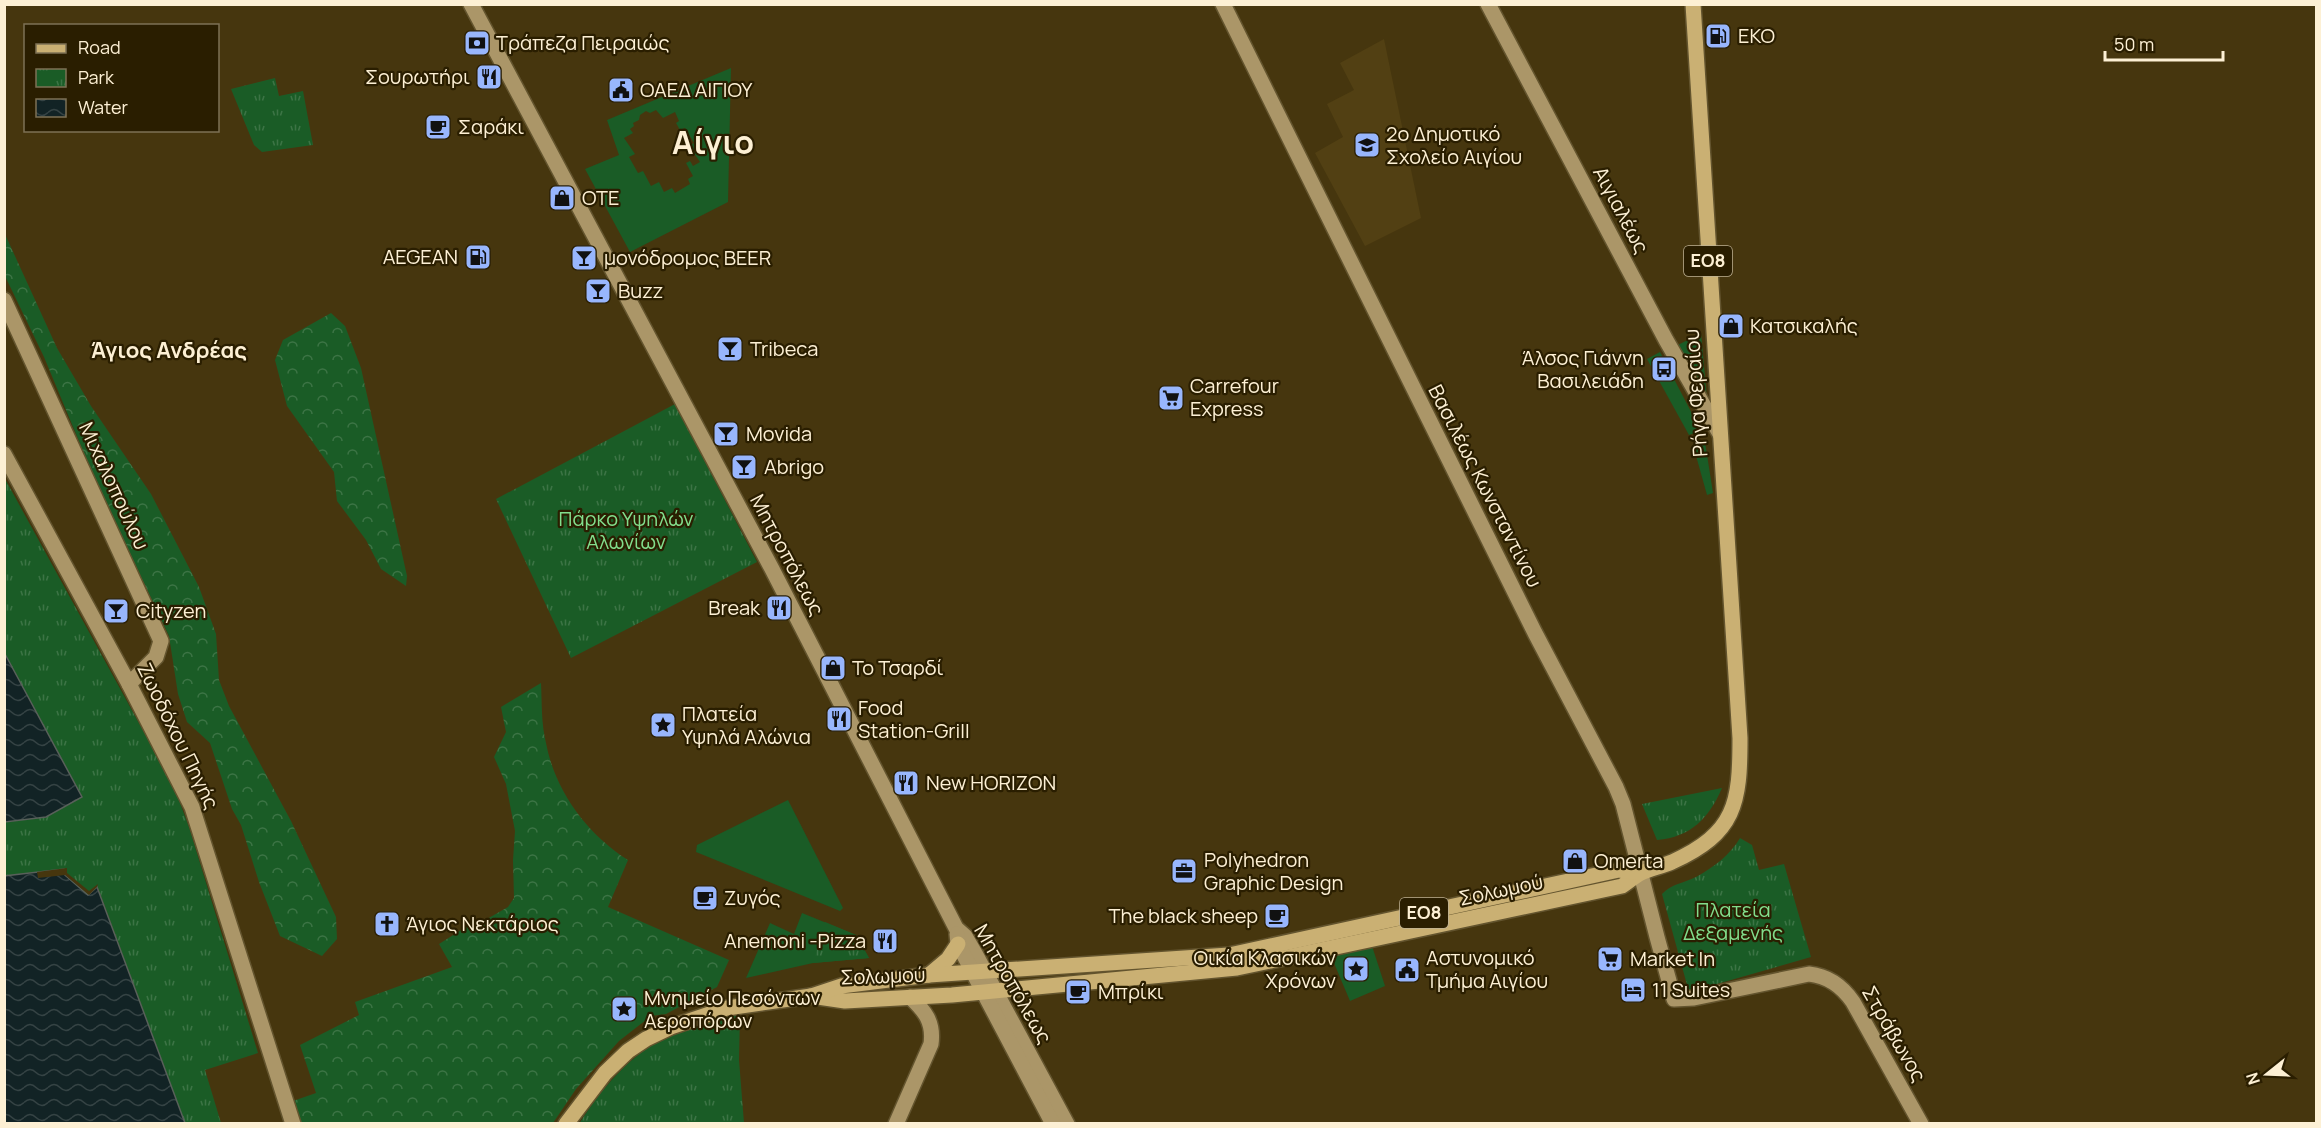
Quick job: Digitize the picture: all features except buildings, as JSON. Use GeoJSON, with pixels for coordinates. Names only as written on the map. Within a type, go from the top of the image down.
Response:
{"type":"FeatureCollection","features":[{"type":"Feature","properties":{"kind":"main road","name":"Ρήγα Φεραίου"},"geometry":{"type":"LineString","coordinates":[[1693,4],[1739,726],[1740,778]]}},
{"type":"Feature","properties":{"kind":"main road","name":"Σολωμού"},"geometry":{"type":"LineString","coordinates":[[811,996],[845,1001],[910,997],[1237,968],[1622,886],[1640,873],[1685,856],[1716,835],[1734,806],[1740,778]]}},
{"type":"Feature","properties":{"kind":"main road","name":"Σολωμού"},"geometry":{"type":"LineString","coordinates":[[811,996],[841,986],[929,975],[1229,955],[1619,870],[1640,873]]}},
{"type":"Feature","properties":{"kind":"main road"},"geometry":{"type":"LineString","coordinates":[[929,975],[948,959],[958,944]]}},
{"type":"Feature","properties":{"kind":"main road","name":"ΕΟ8"},"geometry":{"type":"LineString","coordinates":[[566,1124],[605,1073],[628,1051],[646,1039],[688,1020],[727,1008],[811,996]]}},
{"type":"Feature","properties":{"kind":"street","name":"Μητροπόλεως"},"geometry":{"type":"LineString","coordinates":[[471,4],[767,560],[956,928],[966,936],[978,971]]}},
{"type":"Feature","properties":{"kind":"street","name":"Βασιλέως Κωνσταντίνου"},"geometry":{"type":"LineString","coordinates":[[1223,4],[1535,633],[1616,787],[1623,804],[1674,999]]}},
{"type":"Feature","properties":{"kind":"street","name":"Αιγιαλέως"},"geometry":{"type":"LineString","coordinates":[[1488,4],[1666,340],[1720,434]]}},
{"type":"Feature","properties":{"kind":"street","name":"Μιχαλοπούλου"},"geometry":{"type":"LineString","coordinates":[[4,300],[161,640],[156,657],[129,684]]}},
{"type":"Feature","properties":{"kind":"street","name":"Ζωοδόχου Πηγής"},"geometry":{"type":"LineString","coordinates":[[4,454],[129,684],[192,807],[293,1124]]}},
{"type":"Feature","properties":{"kind":"street"},"geometry":{"type":"LineString","coordinates":[[956,928],[958,944]]}},
{"type":"Feature","properties":{"kind":"street","name":"Μητροπόλεως"},"geometry":{"type":"LineString","coordinates":[[958,944],[978,971],[1066,1124]]}},
{"type":"Feature","properties":{"kind":"street","name":"Στράβωνος"},"geometry":{"type":"LineString","coordinates":[[1674,999],[1694,998],[1809,974],[1820,975],[1845,991],[1921,1124]]}},
{"type":"Feature","properties":{"kind":"street","name":"Μητροπόλεως"},"geometry":{"type":"LineString","coordinates":[[989,991],[1053,1124]]}},
{"type":"Feature","properties":{"kind":"street"},"geometry":{"type":"LineString","coordinates":[[896,1124],[931,1044],[933,1034],[928,1016],[910,997]]}},
{"type":"Feature","properties":{"kind":"shaded area","name":"2ο Δημοτικό Σχολείο Αιγίου"},"geometry":{"type":"Polygon","coordinates":[[[1384,39],[1421,218],[1365,246],[1315,153],[1343,137],[1327,104],[1354,90],[1340,63],[1384,39]]]}},
{"type":"Feature","properties":{"kind":"green space"},"geometry":{"type":"Polygon","coordinates":[[[731,68],[728,202],[630,252],[585,169],[619,155],[607,120],[731,68]],[[656,110],[650,113],[646,111],[640,115],[639,120],[633,123],[634,126],[630,129],[633,133],[624,138],[635,154],[629,157],[638,173],[643,171],[651,186],[659,182],[664,192],[672,188],[675,193],[690,184],[688,179],[693,176],[686,163],[690,161],[693,166],[700,162],[689,146],[694,143],[685,128],[680,130],[676,123],[679,121],[675,112],[663,118],[656,110]]]}},
{"type":"Feature","properties":{"kind":"green space"},"geometry":{"type":"Polygon","coordinates":[[[275,78],[279,96],[303,91],[313,145],[262,152],[254,145],[231,89],[275,78]]]}},
{"type":"Feature","properties":{"kind":"green space"},"geometry":{"type":"Polygon","coordinates":[[[4,232],[57,348],[91,406],[151,494],[199,587],[216,634],[219,680],[229,706],[291,821],[336,917],[337,939],[322,956],[280,936],[259,882],[241,825],[232,809],[210,743],[187,722],[178,694],[169,636],[93,475],[44,357],[5,276],[4,232]]]}},
{"type":"Feature","properties":{"kind":"green space"},"geometry":{"type":"Polygon","coordinates":[[[331,313],[345,326],[361,368],[407,576],[406,586],[381,569],[366,540],[337,501],[334,472],[287,406],[275,360],[283,340],[331,313]]]}},
{"type":"Feature","properties":{"kind":"green space"},"geometry":{"type":"Polygon","coordinates":[[[1701,333],[1707,399],[1678,345],[1701,333]]]}},
{"type":"Feature","properties":{"kind":"green space"},"geometry":{"type":"Polygon","coordinates":[[[1660,352],[1701,431],[1689,435],[1647,359],[1660,352]]]}},
{"type":"Feature","properties":{"kind":"green space","name":"Πάρκο Υψηλών Αλωνίων"},"geometry":{"type":"Polygon","coordinates":[[[675,404],[757,562],[571,658],[496,499],[675,404]]]}},
{"type":"Feature","properties":{"kind":"green space"},"geometry":{"type":"Polygon","coordinates":[[[1705,442],[1713,493],[1707,495],[1693,445],[1705,442]]]}},
{"type":"Feature","properties":{"kind":"green space"},"geometry":{"type":"Polygon","coordinates":[[[4,477],[174,787],[189,827],[258,1053],[205,1070],[221,1123],[185,1123],[98,888],[89,895],[36,872],[5,876],[5,822],[46,817],[82,797],[5,654],[4,477]]]}},
{"type":"Feature","properties":{"kind":"green space"},"geometry":{"type":"Polygon","coordinates":[[[541,683],[544,735],[557,778],[575,810],[586,824],[599,838],[628,860],[608,907],[729,960],[717,987],[666,1014],[651,1016],[619,1041],[576,1089],[553,1123],[300,1123],[293,1101],[316,1093],[300,1045],[359,1015],[355,1002],[452,967],[439,944],[469,925],[480,923],[508,907],[514,898],[515,831],[506,784],[494,757],[506,732],[501,707],[541,683]]]}},
{"type":"Feature","properties":{"kind":"green space"},"geometry":{"type":"Polygon","coordinates":[[[1722,788],[1705,817],[1697,824],[1680,835],[1657,840],[1642,804],[1722,788]]]}},
{"type":"Feature","properties":{"kind":"green space"},"geometry":{"type":"Polygon","coordinates":[[[788,800],[843,908],[840,911],[696,852],[697,845],[788,800]]]}},
{"type":"Feature","properties":{"kind":"green space","name":"Πλατεία Δεξαμενής"},"geometry":{"type":"Polygon","coordinates":[[[1740,838],[1752,845],[1759,870],[1784,864],[1811,957],[1689,992],[1662,894],[1669,888],[1696,877],[1715,865],[1740,838]]]}},
{"type":"Feature","properties":{"kind":"green space"},"geometry":{"type":"Polygon","coordinates":[[[802,913],[856,935],[869,958],[813,963],[746,978],[770,923],[794,934],[802,913]]]}},
{"type":"Feature","properties":{"kind":"green space"},"geometry":{"type":"Polygon","coordinates":[[[825,922],[856,935],[869,958],[813,963],[825,922]]]}},
{"type":"Feature","properties":{"kind":"green space"},"geometry":{"type":"Polygon","coordinates":[[[1372,946],[1385,986],[1350,1001],[1331,956],[1372,946]]]}},
{"type":"Feature","properties":{"kind":"green space"},"geometry":{"type":"Polygon","coordinates":[[[740,1014],[739,1060],[744,1123],[579,1124],[611,1081],[650,1046],[681,1030],[740,1014]]]}},
{"type":"Feature","properties":{"kind":"water"},"geometry":{"type":"Polygon","coordinates":[[[5,654],[82,797],[46,817],[5,822],[5,654]]]}},
{"type":"Feature","properties":{"kind":"water"},"geometry":{"type":"Polygon","coordinates":[[[64,869],[65,875],[88,895],[97,887],[185,1123],[5,1123],[4,876],[64,869]]]}},
{"type":"Feature","properties":{"kind":"pier"},"geometry":{"type":"Polygon","coordinates":[[[67,868],[67,873],[89,891],[98,884],[97,887],[89,895],[65,875],[38,878],[37,872],[67,868]]]}},
{"type":"Feature","properties":{"kind":"place","name":"EKO"},"geometry":{"type":"Point","coordinates":[1718,36]}},
{"type":"Feature","properties":{"kind":"place","name":"Τράπεζα Πειραιώς"},"geometry":{"type":"Point","coordinates":[477,43]}},
{"type":"Feature","properties":{"kind":"place","name":"Σουρωτήρι"},"geometry":{"type":"Point","coordinates":[489,77]}},
{"type":"Feature","properties":{"kind":"place","name":"ΟΑΕΔ ΑΙΓΙΟΥ"},"geometry":{"type":"Point","coordinates":[621,90]}},
{"type":"Feature","properties":{"kind":"place","name":"Σαράκι"},"geometry":{"type":"Point","coordinates":[438,127]}},
{"type":"Feature","properties":{"kind":"place","name":"2ο Δημοτικό Σχολείο Αιγίου"},"geometry":{"type":"Point","coordinates":[1367,145]}},
{"type":"Feature","properties":{"kind":"place","name":"ΟΤΕ"},"geometry":{"type":"Point","coordinates":[562,198]}},
{"type":"Feature","properties":{"kind":"place","name":"AEGEAN"},"geometry":{"type":"Point","coordinates":[478,257]}},
{"type":"Feature","properties":{"kind":"place","name":"μονόδρομος BEER"},"geometry":{"type":"Point","coordinates":[584,258]}},
{"type":"Feature","properties":{"kind":"place","name":"Buzz"},"geometry":{"type":"Point","coordinates":[598,291]}},
{"type":"Feature","properties":{"kind":"place","name":"Κατσικαλής"},"geometry":{"type":"Point","coordinates":[1731,326]}},
{"type":"Feature","properties":{"kind":"place","name":"Tribeca"},"geometry":{"type":"Point","coordinates":[730,349]}},
{"type":"Feature","properties":{"kind":"place","name":"Άλσος Γιάννη Βασιλειάδη"},"geometry":{"type":"Point","coordinates":[1664,369]}},
{"type":"Feature","properties":{"kind":"place","name":"Carrefour Express"},"geometry":{"type":"Point","coordinates":[1171,398]}},
{"type":"Feature","properties":{"kind":"place","name":"Movida"},"geometry":{"type":"Point","coordinates":[726,434]}},
{"type":"Feature","properties":{"kind":"place","name":"Abrigo"},"geometry":{"type":"Point","coordinates":[744,467]}},
{"type":"Feature","properties":{"kind":"place","name":"Break"},"geometry":{"type":"Point","coordinates":[779,608]}},
{"type":"Feature","properties":{"kind":"place","name":"Cityzen"},"geometry":{"type":"Point","coordinates":[116,611]}},
{"type":"Feature","properties":{"kind":"place","name":"Το Τσαρδί"},"geometry":{"type":"Point","coordinates":[833,668]}},
{"type":"Feature","properties":{"kind":"place","name":"Food Station-Grill"},"geometry":{"type":"Point","coordinates":[839,719]}},
{"type":"Feature","properties":{"kind":"place","name":"Πλατεία Υψηλά Αλώνια"},"geometry":{"type":"Point","coordinates":[663,725]}},
{"type":"Feature","properties":{"kind":"place","name":"New HORIZON"},"geometry":{"type":"Point","coordinates":[906,783]}},
{"type":"Feature","properties":{"kind":"place","name":"Omerta"},"geometry":{"type":"Point","coordinates":[1575,861]}},
{"type":"Feature","properties":{"kind":"place","name":"Polyhedron Graphic Design"},"geometry":{"type":"Point","coordinates":[1184,871]}},
{"type":"Feature","properties":{"kind":"place","name":"Ζυγός"},"geometry":{"type":"Point","coordinates":[705,898]}},
{"type":"Feature","properties":{"kind":"place","name":"The black sheep"},"geometry":{"type":"Point","coordinates":[1277,916]}},
{"type":"Feature","properties":{"kind":"place","name":"Άγιος Νεκτάριος"},"geometry":{"type":"Point","coordinates":[387,924]}},
{"type":"Feature","properties":{"kind":"place","name":"Anemoni -Pizza"},"geometry":{"type":"Point","coordinates":[885,941]}},
{"type":"Feature","properties":{"kind":"place","name":"Market In"},"geometry":{"type":"Point","coordinates":[1610,959]}},
{"type":"Feature","properties":{"kind":"place","name":"Οικία Κλασικών Χρόνων"},"geometry":{"type":"Point","coordinates":[1356,969]}},
{"type":"Feature","properties":{"kind":"place","name":"Αστυνομικό Τμήμα Αιγίου"},"geometry":{"type":"Point","coordinates":[1407,970]}},
{"type":"Feature","properties":{"kind":"place","name":"11 Suites"},"geometry":{"type":"Point","coordinates":[1633,990]}},
{"type":"Feature","properties":{"kind":"place","name":"Μπρίκι"},"geometry":{"type":"Point","coordinates":[1078,992]}},
{"type":"Feature","properties":{"kind":"place","name":"Μνημείο Πεσόντων Αεροπόρων"},"geometry":{"type":"Point","coordinates":[624,1009]}},
{"type":"Feature","properties":{"kind":"district","name":"Αίγιο"},"geometry":{"type":"Point","coordinates":[713,143]}},
{"type":"Feature","properties":{"kind":"district","name":"Άγιος Ανδρέας"},"geometry":{"type":"Point","coordinates":[169,350]}}]}
